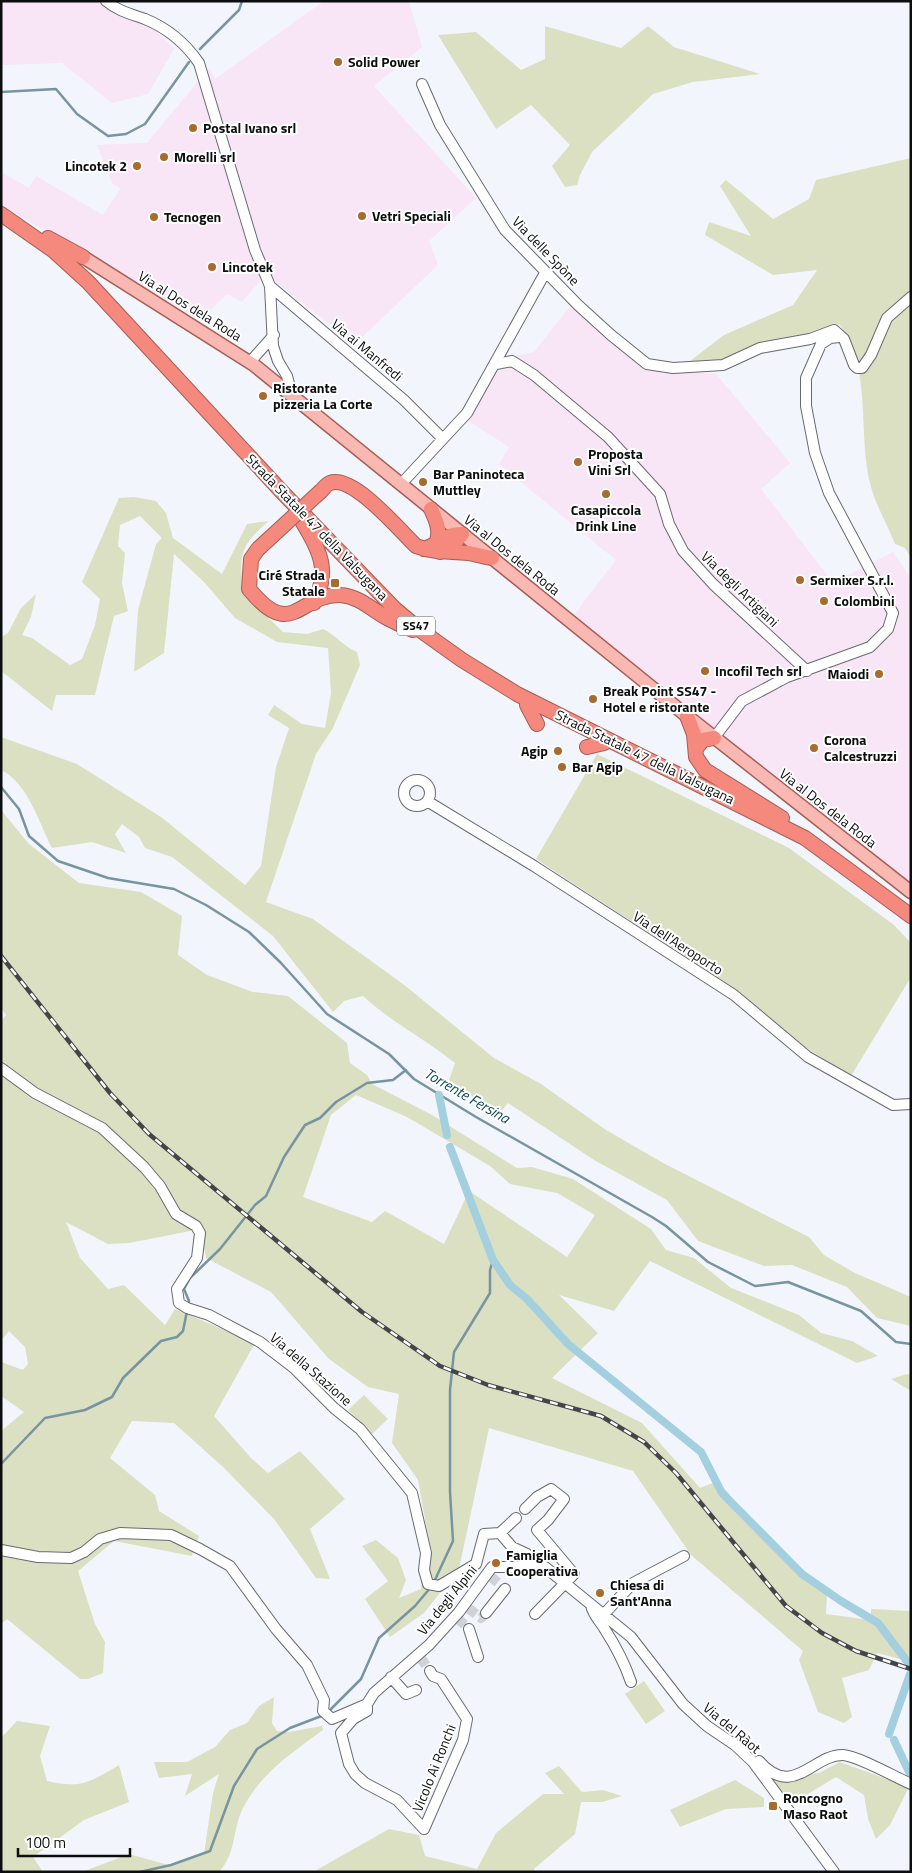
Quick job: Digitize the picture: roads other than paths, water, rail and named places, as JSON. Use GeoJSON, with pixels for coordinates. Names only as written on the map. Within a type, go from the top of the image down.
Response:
{"type":"FeatureCollection","features":[{"type":"Feature","properties":{"kind":"highway"},"geometry":{"type":"LineString","coordinates":[[4,218],[83,257]]}},
{"type":"Feature","properties":{"kind":"highway","name":"Strada Statale 47 della Valsugana"},"geometry":{"type":"LineString","coordinates":[[4,218],[82,285],[302,520],[418,633],[458,663],[527,706],[769,824],[841,870],[911,923]]}},
{"type":"Feature","properties":{"kind":"highway","name":"Strada Statale 47 della Valsugana"},"geometry":{"type":"LineString","coordinates":[[4,218],[54,251],[88,282],[283,493],[395,609],[420,630],[462,660],[517,694],[806,838],[911,916]]}},
{"type":"Feature","properties":{"kind":"highway"},"geometry":{"type":"LineString","coordinates":[[418,633],[384,616],[356,598],[339,595],[324,598],[302,610],[285,614],[263,607],[249,589],[251,559],[258,549],[320,490],[330,483],[343,483],[360,492],[416,546],[492,558]]}},
{"type":"Feature","properties":{"kind":"highway"},"geometry":{"type":"LineString","coordinates":[[431,509],[438,525],[439,536],[433,549]]}},
{"type":"Feature","properties":{"kind":"highway"},"geometry":{"type":"LineString","coordinates":[[302,520],[317,546],[324,572],[322,588],[314,603]]}},
{"type":"Feature","properties":{"kind":"highway"},"geometry":{"type":"LineString","coordinates":[[433,549],[443,537],[452,534],[462,534]]}},
{"type":"Feature","properties":{"kind":"highway"},"geometry":{"type":"LineString","coordinates":[[527,706],[537,724]]}},
{"type":"Feature","properties":{"kind":"highway"},"geometry":{"type":"LineString","coordinates":[[687,716],[697,747],[696,757],[705,770],[773,811],[806,838]]}},
{"type":"Feature","properties":{"kind":"highway"},"geometry":{"type":"LineString","coordinates":[[697,747],[704,740],[714,738]]}},
{"type":"Feature","properties":{"kind":"highway"},"geometry":{"type":"LineString","coordinates":[[587,747],[604,743]]}},
{"type":"Feature","properties":{"kind":"main road","name":"Via al Dos dela Roda"},"geometry":{"type":"LineString","coordinates":[[83,257],[250,362],[402,483],[431,509],[714,738],[911,892]]}},
{"type":"Feature","properties":{"kind":"street","name":"Via ai Manfredi"},"geometry":{"type":"LineString","coordinates":[[106,1],[118,10],[147,20],[169,32],[196,59],[255,250],[270,286],[274,335],[273,346],[278,361],[287,376],[292,395]]}},
{"type":"Feature","properties":{"kind":"street","name":"Via delle Spòne"},"geometry":{"type":"LineString","coordinates":[[422,84],[440,125],[505,230],[578,305],[647,364],[674,368],[723,365],[760,348],[810,339],[834,330],[840,337]]}},
{"type":"Feature","properties":{"kind":"street"},"geometry":{"type":"LineString","coordinates":[[402,483],[467,413],[545,273]]}},
{"type":"Feature","properties":{"kind":"street","name":"Via ai Manfredi"},"geometry":{"type":"LineString","coordinates":[[270,286],[404,400],[443,439]]}},
{"type":"Feature","properties":{"kind":"street"},"geometry":{"type":"LineString","coordinates":[[714,738],[742,701],[787,677],[870,647],[888,628],[893,613],[829,493],[815,453],[806,406],[806,378],[821,344],[830,338],[840,337],[844,339],[857,368],[864,367],[881,336],[887,318],[911,296]]}},
{"type":"Feature","properties":{"kind":"street"},"geometry":{"type":"LineString","coordinates":[[250,362],[274,335]]}},
{"type":"Feature","properties":{"kind":"street","name":"Via degli Artigiani"},"geometry":{"type":"LineString","coordinates":[[496,364],[512,361],[534,375],[608,437],[660,494],[669,524],[683,551],[713,584],[807,671]]}},
{"type":"Feature","properties":{"kind":"street","name":"Via dell'Aeroporto"},"geometry":{"type":"LineString","coordinates":[[427,801],[534,866],[734,995],[808,1057],[893,1105],[911,1104]]}},
{"type":"Feature","properties":{"kind":"street","name":"Via della Stazione"},"geometry":{"type":"LineString","coordinates":[[1,1068],[35,1093],[102,1128],[144,1167],[160,1186],[176,1214],[196,1226],[200,1233],[197,1258],[177,1289],[179,1303],[187,1308],[209,1315],[260,1342],[294,1368],[334,1408],[360,1429],[412,1494],[426,1553],[424,1570],[428,1584],[439,1586],[476,1564]]}},
{"type":"Feature","properties":{"kind":"street"},"geometry":{"type":"LineString","coordinates":[[525,1509],[551,1489],[564,1499],[548,1520],[537,1530],[574,1574],[535,1614]]}},
{"type":"Feature","properties":{"kind":"street"},"geometry":{"type":"LineString","coordinates":[[488,1575],[476,1564],[484,1534],[500,1532],[516,1518]]}},
{"type":"Feature","properties":{"kind":"street","name":"Via degli Alpini"},"geometry":{"type":"LineString","coordinates":[[1,1550],[38,1557],[71,1558],[84,1552],[100,1539],[120,1532],[171,1535],[230,1566],[276,1629],[307,1665],[324,1700],[326,1714],[332,1719],[367,1704]]}},
{"type":"Feature","properties":{"kind":"street"},"geometry":{"type":"LineString","coordinates":[[500,1532],[512,1547],[545,1567],[591,1605],[592,1612],[605,1629],[626,1668],[631,1682]]}},
{"type":"Feature","properties":{"kind":"street"},"geometry":{"type":"LineString","coordinates":[[604,1614],[633,1582],[684,1556]]}},
{"type":"Feature","properties":{"kind":"street","name":"Via degli Alpini"},"geometry":{"type":"LineString","coordinates":[[424,1829],[397,1800],[365,1783],[348,1764],[341,1733],[348,1724],[366,1711],[367,1704],[374,1693],[391,1677],[419,1656],[456,1617],[466,1606],[492,1567],[545,1567]]}},
{"type":"Feature","properties":{"kind":"street"},"geometry":{"type":"LineString","coordinates":[[486,1613],[505,1589]]}},
{"type":"Feature","properties":{"kind":"street","name":"Via del Ràot"},"geometry":{"type":"LineString","coordinates":[[591,1605],[604,1614],[642,1649],[683,1704],[707,1726],[735,1745],[753,1762],[834,1872]]}},
{"type":"Feature","properties":{"kind":"street"},"geometry":{"type":"LineString","coordinates":[[469,1630],[478,1657]]}},
{"type":"Feature","properties":{"kind":"street","name":"Vicolo Ai Ronchi"},"geometry":{"type":"LineString","coordinates":[[424,1829],[463,1740],[467,1720],[441,1679],[433,1676],[430,1671]]}},
{"type":"Feature","properties":{"kind":"street"},"geometry":{"type":"LineString","coordinates":[[391,1677],[406,1694],[416,1690]]}},
{"type":"Feature","properties":{"kind":"street"},"geometry":{"type":"LineString","coordinates":[[758,1761],[777,1775],[788,1776],[810,1770],[830,1758],[843,1755],[878,1767],[885,1773],[911,1784]]}},
{"type":"Feature","properties":{"kind":"waterway"},"geometry":{"type":"LineString","coordinates":[[200,49],[239,10],[242,1]]}},
{"type":"Feature","properties":{"kind":"waterway"},"geometry":{"type":"LineString","coordinates":[[1,92],[56,89],[77,114],[108,136],[126,134],[145,124],[189,62]]}},
{"type":"Feature","properties":{"kind":"waterway","name":"Torrente Fersina"},"geometry":{"type":"LineString","coordinates":[[1,787],[19,809],[29,836],[58,861],[108,878],[174,889],[206,905],[249,932],[281,963],[327,1014],[389,1054],[414,1079],[476,1117],[652,1217],[666,1226],[708,1262],[755,1286],[788,1282],[861,1311],[896,1342],[911,1344]]}},
{"type":"Feature","properties":{"kind":"waterway"},"geometry":{"type":"LineString","coordinates":[[188,1306],[189,1301],[184,1289],[190,1278],[220,1249],[255,1205],[266,1196],[284,1157],[305,1125],[320,1118],[336,1102],[367,1083],[393,1080],[406,1070]]}},
{"type":"Feature","properties":{"kind":"waterway"},"geometry":{"type":"LineString","coordinates":[[439,1095],[447,1135]]}},
{"type":"Feature","properties":{"kind":"waterway"},"geometry":{"type":"LineString","coordinates":[[450,1147],[493,1260],[510,1285],[527,1299],[568,1344],[701,1452],[722,1493],[802,1574],[841,1601],[878,1623],[909,1664]]}},
{"type":"Feature","properties":{"kind":"waterway"},"geometry":{"type":"LineString","coordinates":[[434,1582],[453,1541],[450,1492],[450,1390],[454,1352],[490,1293],[490,1270],[493,1260]]}},
{"type":"Feature","properties":{"kind":"waterway"},"geometry":{"type":"LineString","coordinates":[[1,1464],[45,1418],[85,1410],[112,1397],[123,1378],[161,1341],[177,1337],[183,1331],[187,1311]]}},
{"type":"Feature","properties":{"kind":"waterway"},"geometry":{"type":"LineString","coordinates":[[328,1712],[361,1679],[379,1638],[415,1606],[431,1587]]}},
{"type":"Feature","properties":{"kind":"waterway"},"geometry":{"type":"LineString","coordinates":[[889,1734],[910,1674]]}},
{"type":"Feature","properties":{"kind":"waterway"},"geometry":{"type":"LineString","coordinates":[[140,1872],[171,1865],[210,1851],[234,1786],[257,1749],[290,1728],[324,1715]]}},
{"type":"Feature","properties":{"kind":"waterway"},"geometry":{"type":"LineString","coordinates":[[894,1740],[911,1776]]}},
{"type":"Feature","properties":{"kind":"tunnel"},"geometry":{"type":"LineString","coordinates":[[490,1576],[505,1589]]}},
{"type":"Feature","properties":{"kind":"tunnel"},"geometry":{"type":"LineString","coordinates":[[468,1608],[481,1618],[486,1613]]}},
{"type":"Feature","properties":{"kind":"tunnel"},"geometry":{"type":"LineString","coordinates":[[457,1618],[469,1629]]}},
{"type":"Feature","properties":{"kind":"tunnel"},"geometry":{"type":"LineString","coordinates":[[420,1657],[430,1671]]}},
{"type":"Feature","properties":{"kind":"railway"},"geometry":{"type":"LineString","coordinates":[[1,956],[110,1093],[149,1134],[362,1312],[440,1366],[488,1385],[601,1416],[644,1442],[676,1473],[786,1606],[822,1633],[856,1651],[911,1669]]}},
{"type":"Feature","properties":{"kind":"place","name":"Solid Power"},"geometry":{"type":"Point","coordinates":[338,62]}},
{"type":"Feature","properties":{"kind":"place","name":"Postal Ivano srl"},"geometry":{"type":"Point","coordinates":[193,128]}},
{"type":"Feature","properties":{"kind":"place","name":"Morelli srl"},"geometry":{"type":"Point","coordinates":[164,157]}},
{"type":"Feature","properties":{"kind":"place","name":"Lincotek 2"},"geometry":{"type":"Point","coordinates":[137,166]}},
{"type":"Feature","properties":{"kind":"place","name":"Vetri Speciali"},"geometry":{"type":"Point","coordinates":[362,216]}},
{"type":"Feature","properties":{"kind":"place","name":"Tecnogen"},"geometry":{"type":"Point","coordinates":[154,217]}},
{"type":"Feature","properties":{"kind":"place","name":"Lincotek"},"geometry":{"type":"Point","coordinates":[212,267]}},
{"type":"Feature","properties":{"kind":"place","name":"Ristorante pizzeria La Corte"},"geometry":{"type":"Point","coordinates":[263,396]}},
{"type":"Feature","properties":{"kind":"place","name":"Proposta Vini Srl"},"geometry":{"type":"Point","coordinates":[578,462]}},
{"type":"Feature","properties":{"kind":"place","name":"Bar Paninoteca Muttley"},"geometry":{"type":"Point","coordinates":[423,482]}},
{"type":"Feature","properties":{"kind":"place","name":"Casapiccola Drink Line"},"geometry":{"type":"Point","coordinates":[606,494]}},
{"type":"Feature","properties":{"kind":"place","name":"Sermixer S.r.l."},"geometry":{"type":"Point","coordinates":[800,580]}},
{"type":"Feature","properties":{"kind":"place","name":"Ciré Strada Statale"},"geometry":{"type":"Point","coordinates":[335,583]}},
{"type":"Feature","properties":{"kind":"place","name":"Colombini"},"geometry":{"type":"Point","coordinates":[824,601]}},
{"type":"Feature","properties":{"kind":"place","name":"Incofil Tech srl"},"geometry":{"type":"Point","coordinates":[705,671]}},
{"type":"Feature","properties":{"kind":"place","name":"Maiodi"},"geometry":{"type":"Point","coordinates":[879,674]}},
{"type":"Feature","properties":{"kind":"place","name":"Break Point SS47 - Hotel e ristorante"},"geometry":{"type":"Point","coordinates":[593,699]}},
{"type":"Feature","properties":{"kind":"place","name":"Corona Calcestruzzi"},"geometry":{"type":"Point","coordinates":[814,748]}},
{"type":"Feature","properties":{"kind":"place","name":"Agip"},"geometry":{"type":"Point","coordinates":[558,751]}},
{"type":"Feature","properties":{"kind":"place","name":"Bar Agip"},"geometry":{"type":"Point","coordinates":[562,767]}},
{"type":"Feature","properties":{"kind":"place","name":"Famiglia Cooperativa"},"geometry":{"type":"Point","coordinates":[496,1563]}},
{"type":"Feature","properties":{"kind":"place","name":"Chiesa di Sant'Anna"},"geometry":{"type":"Point","coordinates":[600,1593]}},
{"type":"Feature","properties":{"kind":"place","name":"Roncogno Maso Raot"},"geometry":{"type":"Point","coordinates":[773,1806]}}]}
